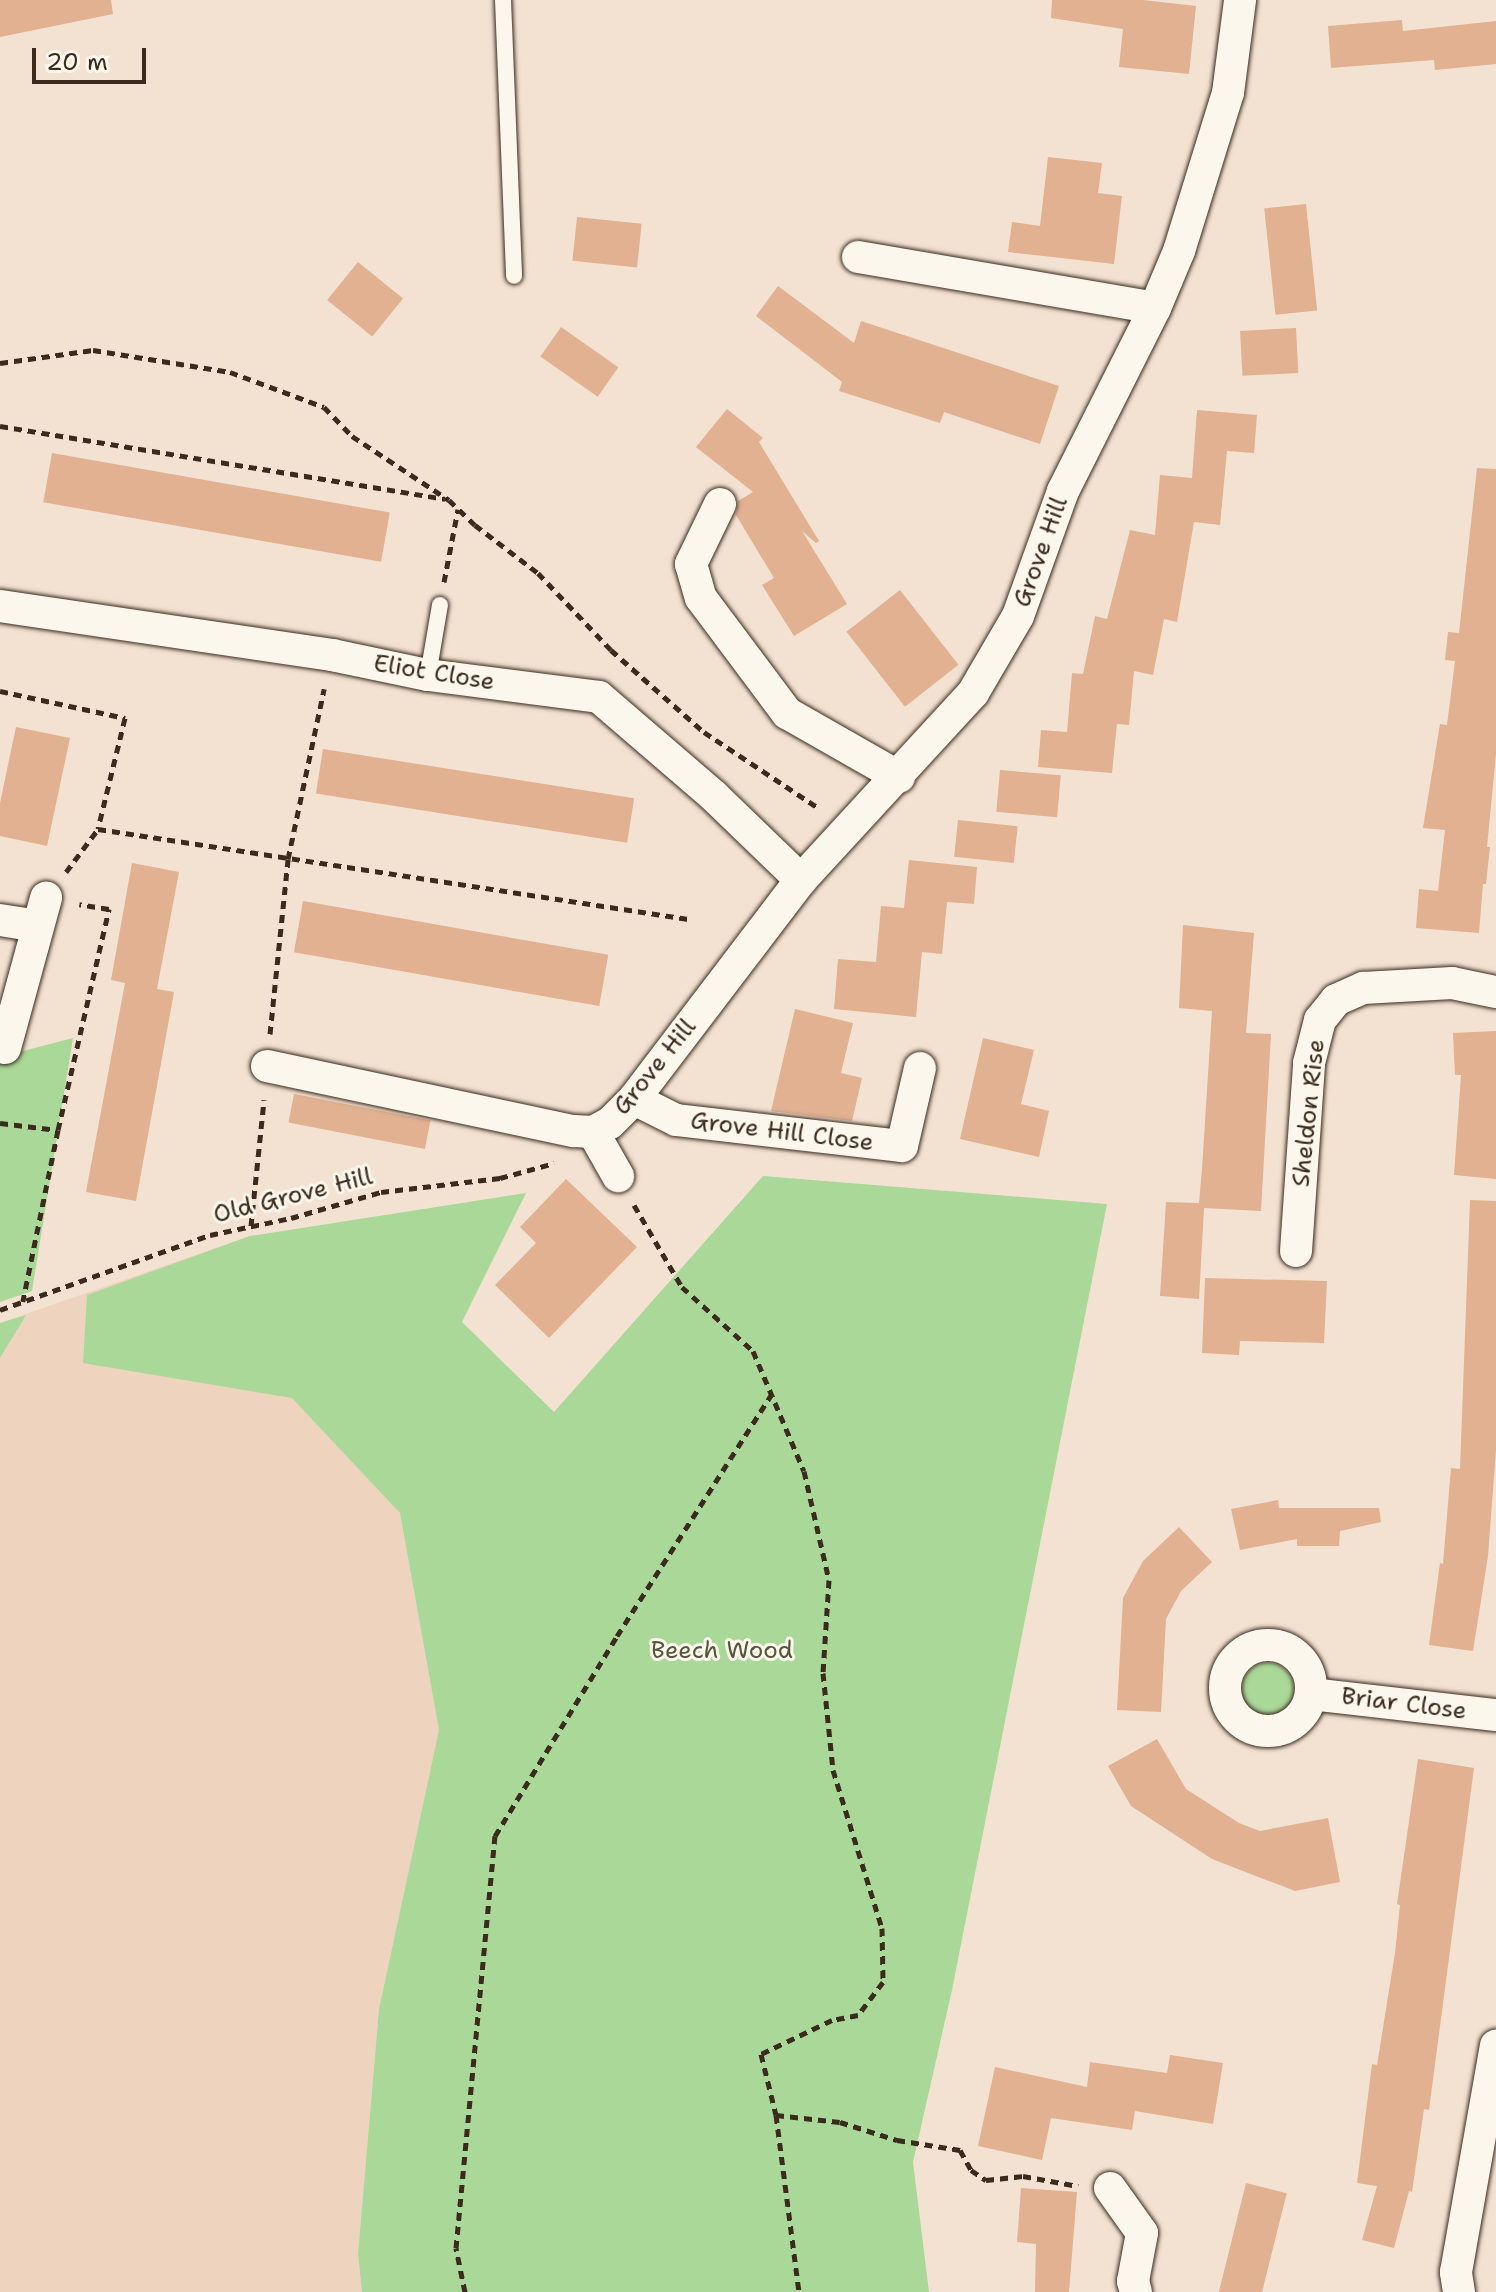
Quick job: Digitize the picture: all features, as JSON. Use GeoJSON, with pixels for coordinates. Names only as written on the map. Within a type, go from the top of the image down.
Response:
{"type":"FeatureCollection","features":[{"type":"Feature","properties":{"kind":"street","name":"Grove Hill"},"geometry":{"type":"LineString","coordinates":[[267,1066],[574,1131],[593,1132],[610,1123],[634,1099],[801,880],[899,777],[973,693],[1018,616],[1063,491],[1155,308],[1179,251],[1228,93],[1240,0]]}},
{"type":"Feature","properties":{"kind":"street"},"geometry":{"type":"LineString","coordinates":[[858,257],[1155,308]]}},
{"type":"Feature","properties":{"kind":"street"},"geometry":{"type":"LineString","coordinates":[[720,504],[691,564],[701,598],[787,713],[899,777]]}},
{"type":"Feature","properties":{"kind":"street","name":"Eliot Close"},"geometry":{"type":"LineString","coordinates":[[0,606],[332,655],[428,675],[599,697],[714,796],[801,880]]}},
{"type":"Feature","properties":{"kind":"street"},"geometry":{"type":"LineString","coordinates":[[0,920],[41,912],[5,1048]]}},
{"type":"Feature","properties":{"kind":"street","name":"Sheldon Rise"},"geometry":{"type":"LineString","coordinates":[[1296,1251],[1309,1063],[1320,1020],[1336,1000],[1363,988],[1452,983],[1496,992]]}},
{"type":"Feature","properties":{"kind":"street","name":"Grove Hill Close"},"geometry":{"type":"LineString","coordinates":[[634,1099],[676,1120],[902,1146],[920,1068]]}},
{"type":"Feature","properties":{"kind":"street","name":"Grove Hill"},"geometry":{"type":"LineString","coordinates":[[593,1132],[618,1176]]}},
{"type":"Feature","properties":{"kind":"street","name":"Briar Close"},"geometry":{"type":"LineString","coordinates":[[1311,1694],[1496,1715]]}},
{"type":"Feature","properties":{"kind":"street"},"geometry":{"type":"LineString","coordinates":[[1459,2292],[1456,2272],[1496,2045]]}},
{"type":"Feature","properties":{"kind":"street"},"geometry":{"type":"LineString","coordinates":[[1110,2188],[1142,2233],[1133,2281],[1136,2292]]}},
{"type":"Feature","properties":{"kind":"lane"},"geometry":{"type":"LineString","coordinates":[[503,0],[514,276]]}},
{"type":"Feature","properties":{"kind":"lane"},"geometry":{"type":"LineString","coordinates":[[428,675],[440,605]]}},
{"type":"Feature","properties":{"kind":"path"},"geometry":{"type":"LineString","coordinates":[[0,363],[93,350],[230,372],[324,407],[352,436],[449,500],[538,573],[611,650],[704,732],[850,829]]}},
{"type":"Feature","properties":{"kind":"path"},"geometry":{"type":"LineString","coordinates":[[0,426],[449,500]]}},
{"type":"Feature","properties":{"kind":"path"},"geometry":{"type":"LineString","coordinates":[[440,605],[458,508]]}},
{"type":"Feature","properties":{"kind":"path"},"geometry":{"type":"LineString","coordinates":[[251,1226],[288,859],[332,655]]}},
{"type":"Feature","properties":{"kind":"path"},"geometry":{"type":"LineString","coordinates":[[0,691],[125,718],[98,829],[41,912]]}},
{"type":"Feature","properties":{"kind":"path"},"geometry":{"type":"LineString","coordinates":[[98,829],[688,919]]}},
{"type":"Feature","properties":{"kind":"path"},"geometry":{"type":"LineString","coordinates":[[23,1302],[58,1130],[109,909],[41,912]]}},
{"type":"Feature","properties":{"kind":"path"},"geometry":{"type":"LineString","coordinates":[[0,1123],[58,1130]]}},
{"type":"Feature","properties":{"kind":"path","name":"Old Grove Hill"},"geometry":{"type":"LineString","coordinates":[[0,1310],[210,1235],[381,1192],[500,1178],[562,1161],[593,1132]]}},
{"type":"Feature","properties":{"kind":"path"},"geometry":{"type":"LineString","coordinates":[[618,1176],[682,1287],[753,1351],[804,1471],[829,1580],[823,1673],[833,1770],[882,1928],[883,1982],[858,2015],[832,2020],[761,2054],[776,2115],[799,2292]]}},
{"type":"Feature","properties":{"kind":"path"},"geometry":{"type":"LineString","coordinates":[[465,2292],[456,2248],[495,1836],[617,1636],[772,1394]]}},
{"type":"Feature","properties":{"kind":"path"},"geometry":{"type":"LineString","coordinates":[[776,2115],[840,2122],[897,2140],[960,2150],[971,2170],[986,2180],[1023,2176],[1067,2186]]}},
{"type":"Feature","properties":{"kind":"shaded area"},"geometry":{"type":"Polygon","coordinates":[[[250,1236],[400,1513],[439,1730],[379,2009],[358,2254],[362,2292],[0,2292],[0,1323],[250,1236]]]}},
{"type":"Feature","properties":{"kind":"green space"},"geometry":{"type":"Polygon","coordinates":[[[73,1038],[32,1291],[0,1302],[0,1057],[73,1038]]]}},
{"type":"Feature","properties":{"kind":"green space","name":"Beech Wood"},"geometry":{"type":"Polygon","coordinates":[[[763,1176],[1107,1204],[952,1990],[913,2162],[929,2292],[362,2292],[358,2254],[379,2009],[439,1730],[400,1513],[292,1398],[83,1363],[87,1295],[250,1236],[526,1193],[462,1322],[554,1412],[763,1176]]]}},
{"type":"Feature","properties":{"kind":"green space"},"geometry":{"type":"Polygon","coordinates":[[[26,1315],[0,1358],[0,1323],[26,1315]]]}},
{"type":"Feature","properties":{"kind":"green space"},"geometry":{"type":"Polygon","coordinates":[[[1268,1663],[1286,1671],[1294,1689],[1286,1707],[1268,1715],[1250,1707],[1242,1689],[1250,1671],[1268,1663]]]}},
{"type":"Feature","properties":{"kind":"building"},"geometry":{"type":"Polygon","coordinates":[[[0,0],[111,0],[113,14],[0,37],[0,0]]]}},
{"type":"Feature","properties":{"kind":"building"},"geometry":{"type":"Polygon","coordinates":[[[1052,0],[1143,0],[1196,6],[1189,74],[1119,67],[1123,29],[1051,18],[1052,0]]]}},
{"type":"Feature","properties":{"kind":"building"},"geometry":{"type":"Polygon","coordinates":[[[1402,20],[1403,31],[1496,21],[1496,64],[1435,70],[1434,60],[1331,68],[1328,26],[1402,20]]]}},
{"type":"Feature","properties":{"kind":"building"},"geometry":{"type":"Polygon","coordinates":[[[1048,157],[1102,163],[1098,193],[1122,196],[1114,264],[1008,252],[1012,222],[1040,226],[1048,157]]]}},
{"type":"Feature","properties":{"kind":"building"},"geometry":{"type":"Polygon","coordinates":[[[1306,204],[1317,310],[1275,315],[1264,208],[1306,204]]]}},
{"type":"Feature","properties":{"kind":"building"},"geometry":{"type":"Polygon","coordinates":[[[577,217],[642,224],[637,268],[572,261],[577,217]]]}},
{"type":"Feature","properties":{"kind":"building"},"geometry":{"type":"Polygon","coordinates":[[[358,262],[403,299],[372,337],[327,300],[358,262]]]}},
{"type":"Feature","properties":{"kind":"building"},"geometry":{"type":"Polygon","coordinates":[[[778,286],[854,343],[861,321],[1059,386],[1040,444],[944,412],[940,423],[839,391],[842,382],[756,316],[778,286]]]}},
{"type":"Feature","properties":{"kind":"building"},"geometry":{"type":"Polygon","coordinates":[[[561,327],[618,367],[598,397],[540,356],[561,327]]]}},
{"type":"Feature","properties":{"kind":"building"},"geometry":{"type":"Polygon","coordinates":[[[1296,328],[1298,373],[1242,376],[1240,331],[1296,328]]]}},
{"type":"Feature","properties":{"kind":"building"},"geometry":{"type":"Polygon","coordinates":[[[727,409],[763,438],[759,442],[819,541],[816,543],[802,531],[847,604],[794,636],[762,585],[774,578],[736,515],[738,501],[753,492],[696,447],[727,409]]]}},
{"type":"Feature","properties":{"kind":"building"},"geometry":{"type":"Polygon","coordinates":[[[1197,410],[1257,415],[1254,453],[1227,451],[1220,525],[1194,522],[1177,622],[1164,619],[1153,675],[1134,671],[1129,725],[1117,724],[1112,773],[1038,767],[1041,730],[1067,732],[1072,673],[1083,674],[1095,616],[1107,619],[1130,530],[1155,535],[1160,475],[1192,478],[1197,410]]]}},
{"type":"Feature","properties":{"kind":"building"},"geometry":{"type":"Polygon","coordinates":[[[52,453],[390,513],[381,562],[43,502],[52,453]]]}},
{"type":"Feature","properties":{"kind":"building"},"geometry":{"type":"Polygon","coordinates":[[[1477,468],[1496,469],[1496,754],[1487,847],[1490,847],[1479,933],[1416,928],[1419,889],[1438,891],[1445,830],[1423,828],[1440,724],[1447,725],[1455,661],[1445,660],[1448,632],[1459,633],[1477,468]]]}},
{"type":"Feature","properties":{"kind":"building"},"geometry":{"type":"Polygon","coordinates":[[[900,590],[958,665],[905,707],[846,632],[900,590]]]}},
{"type":"Feature","properties":{"kind":"building"},"geometry":{"type":"Polygon","coordinates":[[[16,727],[70,738],[47,846],[0,836],[0,803],[16,727]]]}},
{"type":"Feature","properties":{"kind":"building"},"geometry":{"type":"Polygon","coordinates":[[[323,749],[634,798],[627,843],[316,793],[323,749]]]}},
{"type":"Feature","properties":{"kind":"building"},"geometry":{"type":"Polygon","coordinates":[[[1000,770],[1061,775],[1057,817],[996,812],[1000,770]]]}},
{"type":"Feature","properties":{"kind":"building"},"geometry":{"type":"Polygon","coordinates":[[[958,820],[1018,826],[1014,863],[954,857],[958,820]]]}},
{"type":"Feature","properties":{"kind":"building"},"geometry":{"type":"Polygon","coordinates":[[[909,860],[977,867],[974,904],[947,902],[942,954],[922,952],[916,1017],[834,1009],[838,959],[876,962],[881,906],[904,908],[909,860]]]}},
{"type":"Feature","properties":{"kind":"building"},"geometry":{"type":"Polygon","coordinates":[[[132,863],[179,872],[157,989],[174,992],[136,1201],[86,1192],[125,983],[111,980],[132,863]]]}},
{"type":"Feature","properties":{"kind":"building"},"geometry":{"type":"Polygon","coordinates":[[[303,901],[608,955],[599,1006],[294,952],[303,901]]]}},
{"type":"Feature","properties":{"kind":"building"},"geometry":{"type":"Polygon","coordinates":[[[1183,925],[1254,933],[1246,1033],[1271,1034],[1261,1211],[1204,1208],[1199,1299],[1160,1296],[1166,1202],[1199,1203],[1212,1011],[1179,1008],[1183,925]]]}},
{"type":"Feature","properties":{"kind":"building"},"geometry":{"type":"Polygon","coordinates":[[[795,1009],[853,1023],[841,1073],[862,1078],[852,1121],[771,1111],[795,1009]]]}},
{"type":"Feature","properties":{"kind":"building"},"geometry":{"type":"Polygon","coordinates":[[[1496,1031],[1496,1179],[1454,1175],[1461,1075],[1455,1075],[1453,1033],[1496,1031]]]}},
{"type":"Feature","properties":{"kind":"building"},"geometry":{"type":"Polygon","coordinates":[[[983,1038],[1034,1050],[1021,1104],[1049,1111],[1039,1157],[960,1139],[983,1038]]]}},
{"type":"Feature","properties":{"kind":"building"},"geometry":{"type":"Polygon","coordinates":[[[294,1094],[430,1121],[425,1149],[288,1122],[294,1094]]]}},
{"type":"Feature","properties":{"kind":"building"},"geometry":{"type":"Polygon","coordinates":[[[566,1179],[637,1247],[549,1338],[495,1285],[536,1243],[520,1227],[566,1179]]]}},
{"type":"Feature","properties":{"kind":"building"},"geometry":{"type":"Polygon","coordinates":[[[1470,1200],[1496,1201],[1496,1450],[1488,1556],[1473,1651],[1429,1645],[1440,1563],[1443,1564],[1451,1468],[1460,1469],[1470,1200]]]}},
{"type":"Feature","properties":{"kind":"building"},"geometry":{"type":"Polygon","coordinates":[[[1205,1278],[1327,1281],[1324,1343],[1240,1341],[1239,1355],[1202,1353],[1205,1278]]]}},
{"type":"Feature","properties":{"kind":"building"},"geometry":{"type":"Polygon","coordinates":[[[1278,1500],[1279,1508],[1379,1508],[1381,1522],[1340,1531],[1339,1546],[1297,1546],[1297,1539],[1240,1550],[1231,1509],[1278,1500]]]}},
{"type":"Feature","properties":{"kind":"building"},"geometry":{"type":"Polygon","coordinates":[[[1179,1527],[1212,1562],[1181,1591],[1166,1619],[1161,1712],[1117,1710],[1123,1598],[1143,1561],[1179,1527]]]}},
{"type":"Feature","properties":{"kind":"building"},"geometry":{"type":"Polygon","coordinates":[[[1157,1739],[1186,1789],[1239,1823],[1260,1831],[1328,1818],[1340,1882],[1295,1891],[1212,1859],[1131,1806],[1108,1766],[1157,1739]]]}},
{"type":"Feature","properties":{"kind":"building"},"geometry":{"type":"Polygon","coordinates":[[[1418,1759],[1474,1768],[1429,2110],[1424,2109],[1412,2192],[1409,2191],[1394,2248],[1362,2240],[1377,2186],[1357,2183],[1372,2064],[1377,2065],[1395,1953],[1400,1905],[1397,1904],[1418,1759]]]}},
{"type":"Feature","properties":{"kind":"building"},"geometry":{"type":"Polygon","coordinates":[[[1170,2055],[1223,2063],[1213,2124],[1135,2111],[1132,2130],[1051,2118],[1042,2160],[978,2146],[995,2067],[1087,2087],[1090,2062],[1167,2073],[1170,2055]]]}},
{"type":"Feature","properties":{"kind":"building"},"geometry":{"type":"Polygon","coordinates":[[[1246,2183],[1287,2193],[1262,2292],[1219,2292],[1246,2183]]]}},
{"type":"Feature","properties":{"kind":"building"},"geometry":{"type":"Polygon","coordinates":[[[1021,2188],[1077,2192],[1069,2292],[1035,2292],[1036,2244],[1017,2242],[1021,2188]]]}}]}
